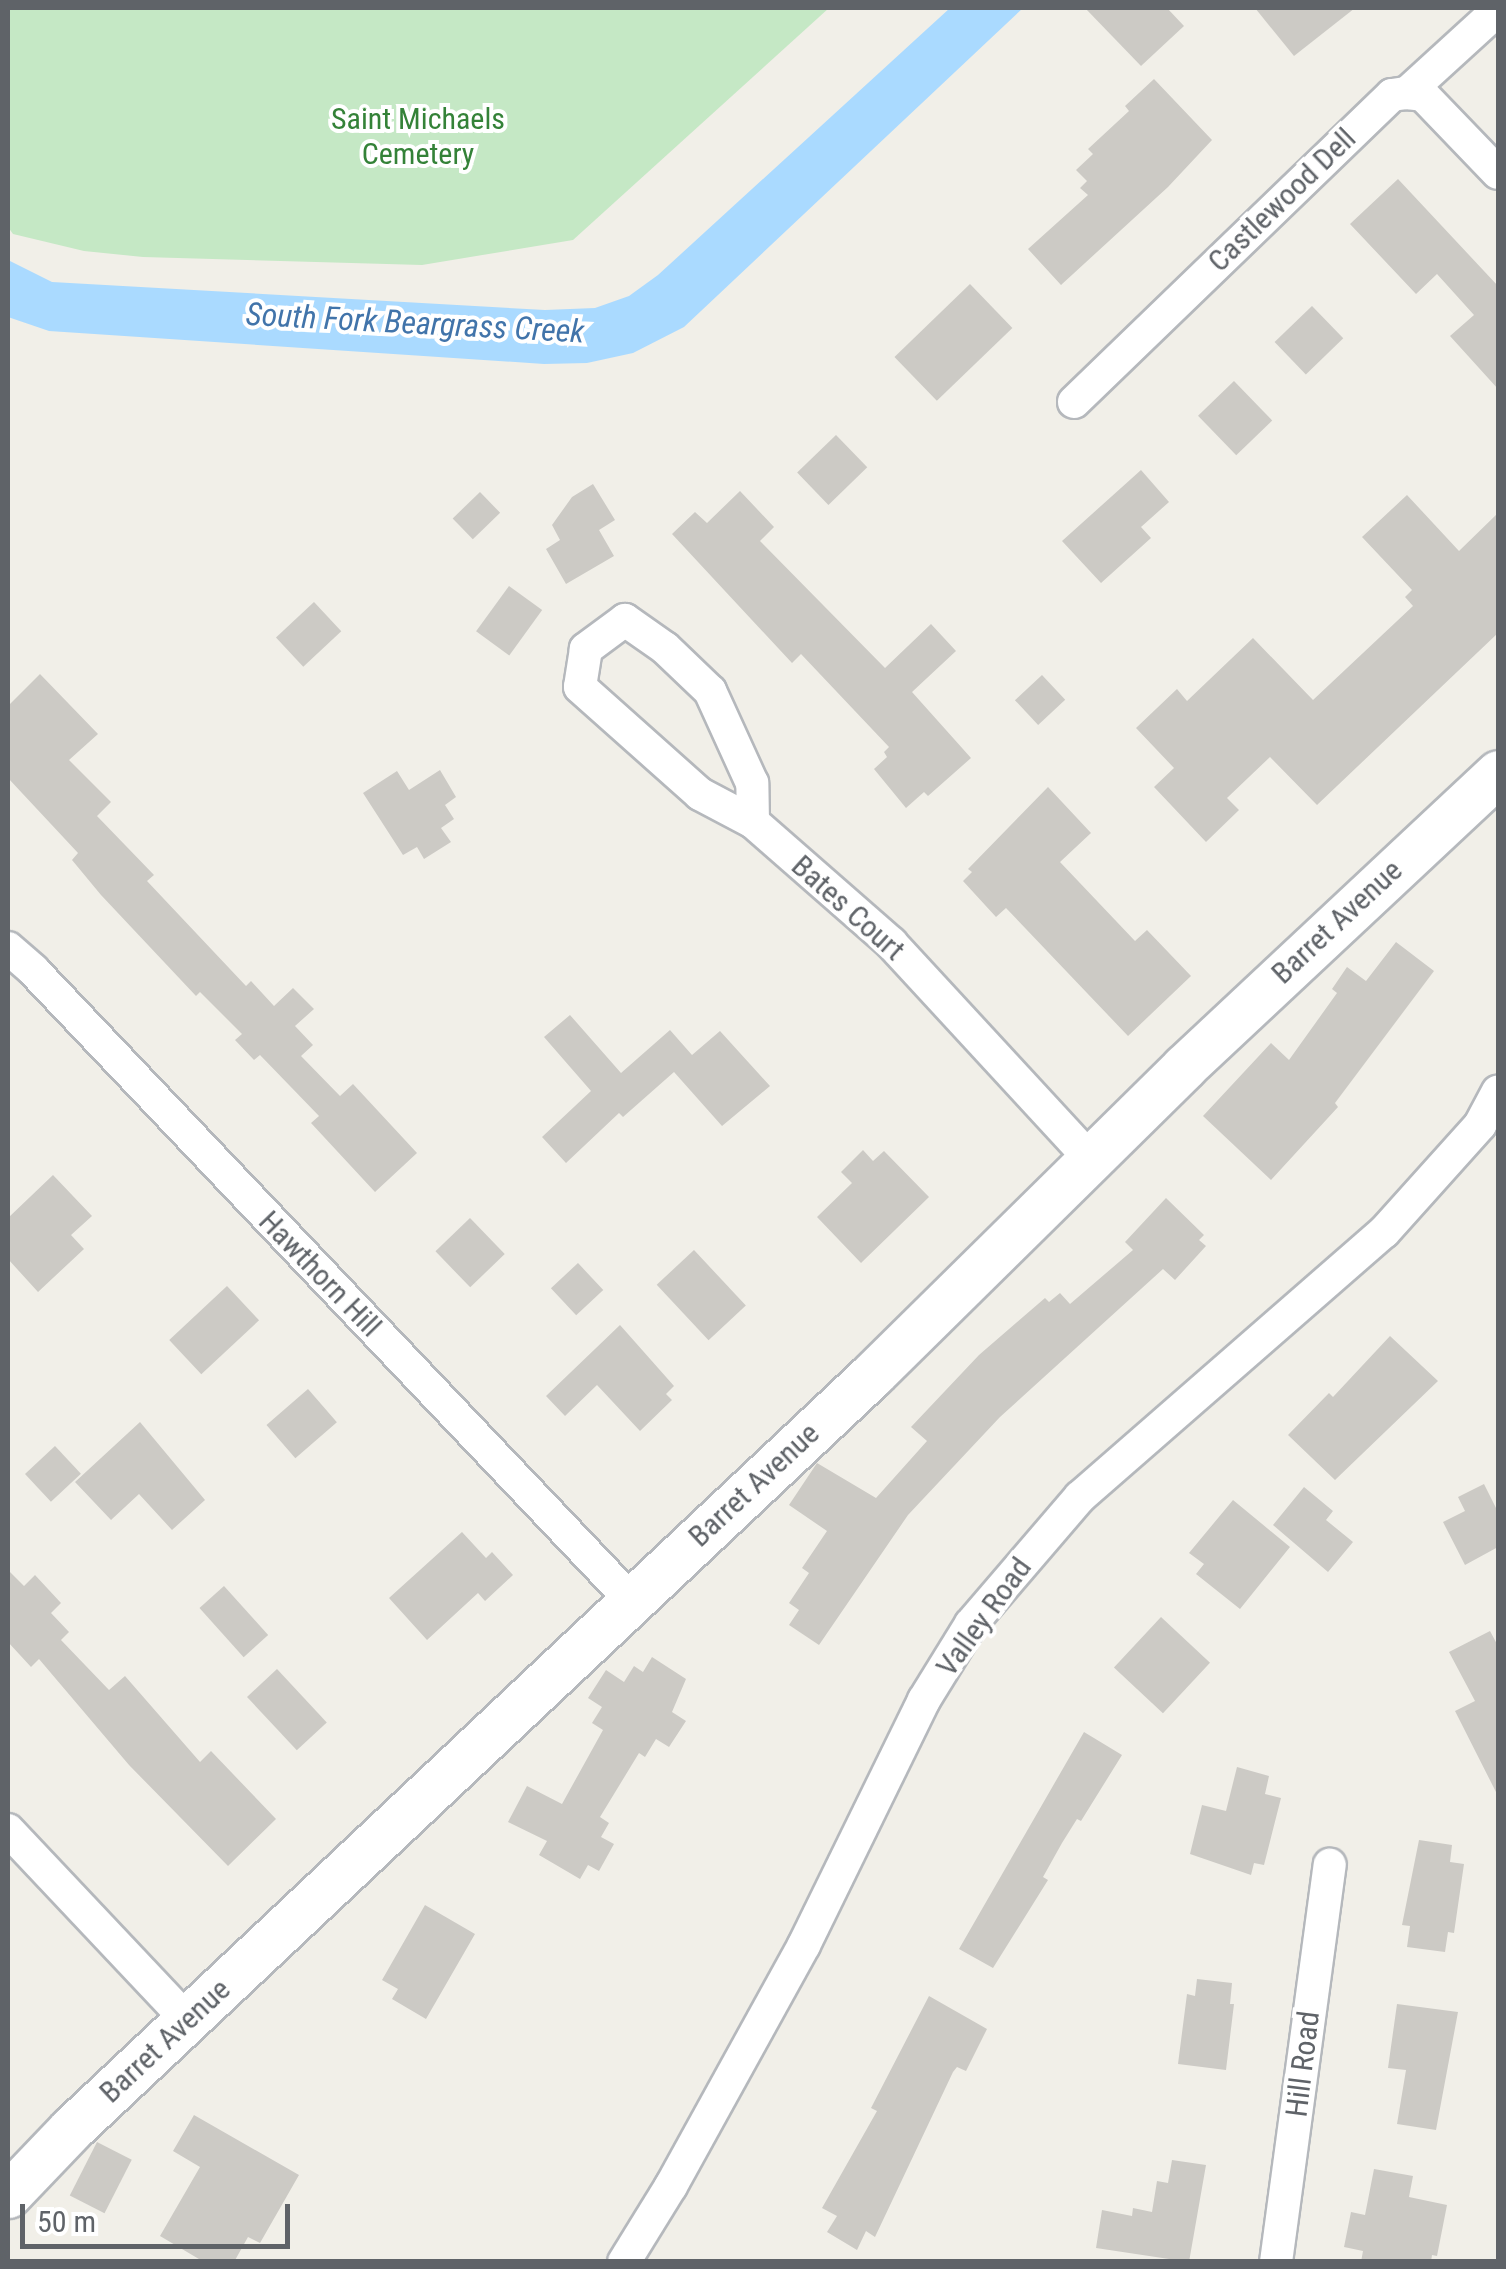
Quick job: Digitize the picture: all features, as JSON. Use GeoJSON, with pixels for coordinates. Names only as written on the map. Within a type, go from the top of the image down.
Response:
{"type":"FeatureCollection","features":[{"type":"Feature","properties":{"kind":"street","name":"Castlewood Dell"},"geometry":{"type":"LineString","coordinates":[[1074,402],[1392,95],[1407,92],[1498,10]]}},
{"type":"Feature","properties":{"kind":"street"},"geometry":{"type":"LineString","coordinates":[[1407,92],[1423,95],[1498,172]]}},
{"type":"Feature","properties":{"kind":"street","name":"Bates Court"},"geometry":{"type":"LineString","coordinates":[[753,822],[752,784],[740,750],[710,691],[665,648],[625,620],[586,649],[580,687],[700,794],[753,822],[891,943],[1090,1159]]}},
{"type":"Feature","properties":{"kind":"street","name":"Barret Avenue"},"geometry":{"type":"LineString","coordinates":[[8,2195],[187,2020],[632,1601],[1498,773]]}},
{"type":"Feature","properties":{"kind":"street","name":"Hawthorn Hill"},"geometry":{"type":"LineString","coordinates":[[8,948],[632,1601]]}},
{"type":"Feature","properties":{"kind":"street","name":"Valley Road"},"geometry":{"type":"LineString","coordinates":[[624,2262],[671,2186],[804,1945],[924,1700],[971,1624],[1080,1497],[1311,1299],[1419,1197],[1480,1125],[1498,1091]]}},
{"type":"Feature","properties":{"kind":"street"},"geometry":{"type":"LineString","coordinates":[[8,1830],[187,2020]]}},
{"type":"Feature","properties":{"kind":"street","name":"Hill Road"},"geometry":{"type":"LineString","coordinates":[[1276,2262],[1330,1865]]}},
{"type":"Feature","properties":{"kind":"green space","name":"Saint Michaels Cemetery"},"geometry":{"type":"Polygon","coordinates":[[[8,8],[829,8],[573,240],[422,265],[143,257],[84,251],[13,234],[8,227],[8,8]]]}},
{"type":"Feature","properties":{"kind":"water","name":"South Fork Beargrass Creek"},"geometry":{"type":"Polygon","coordinates":[[[950,8],[1023,8],[684,327],[633,353],[587,363],[544,364],[49,331],[8,317],[8,260],[52,282],[545,310],[595,308],[629,296],[658,275],[950,8]]]}},
{"type":"Feature","properties":{"kind":"building"},"geometry":{"type":"Polygon","coordinates":[[[1085,8],[1167,8],[1184,26],[1141,66],[1085,8]]]}},
{"type":"Feature","properties":{"kind":"building"},"geometry":{"type":"Polygon","coordinates":[[[1255,8],[1355,8],[1294,56],[1255,8]]]}},
{"type":"Feature","properties":{"kind":"building"},"geometry":{"type":"Polygon","coordinates":[[[1154,79],[1212,140],[1168,187],[1061,285],[1028,249],[1088,195],[1080,188],[1087,181],[1076,170],[1093,154],[1088,149],[1129,111],[1125,106],[1154,79]]]}},
{"type":"Feature","properties":{"kind":"building"},"geometry":{"type":"Polygon","coordinates":[[[1398,179],[1498,286],[1498,389],[1450,336],[1474,315],[1437,274],[1416,294],[1350,224],[1398,179]]]}},
{"type":"Feature","properties":{"kind":"building"},"geometry":{"type":"Polygon","coordinates":[[[970,284],[1012,328],[937,401],[894,357],[970,284]]]}},
{"type":"Feature","properties":{"kind":"building"},"geometry":{"type":"Polygon","coordinates":[[[1312,306],[1343,338],[1306,374],[1275,342],[1312,306]]]}},
{"type":"Feature","properties":{"kind":"building"},"geometry":{"type":"Polygon","coordinates":[[[1234,381],[1272,421],[1236,455],[1198,416],[1234,381]]]}},
{"type":"Feature","properties":{"kind":"building"},"geometry":{"type":"Polygon","coordinates":[[[836,435],[867,467],[828,505],[797,473],[836,435]]]}},
{"type":"Feature","properties":{"kind":"building"},"geometry":{"type":"Polygon","coordinates":[[[1141,470],[1169,502],[1141,527],[1151,538],[1101,583],[1062,541],[1141,470]]]}},
{"type":"Feature","properties":{"kind":"building"},"geometry":{"type":"Polygon","coordinates":[[[593,484],[615,520],[599,530],[614,556],[566,584],[546,549],[560,540],[552,525],[572,497],[593,484]]]}},
{"type":"Feature","properties":{"kind":"building"},"geometry":{"type":"Polygon","coordinates":[[[740,491],[774,527],[760,541],[885,668],[931,624],[956,651],[912,692],[971,758],[928,796],[924,792],[906,808],[874,769],[887,757],[884,752],[889,747],[801,654],[792,663],[672,534],[695,512],[707,523],[740,491]]]}},
{"type":"Feature","properties":{"kind":"building"},"geometry":{"type":"Polygon","coordinates":[[[480,492],[500,513],[473,539],[453,518],[480,492]]]}},
{"type":"Feature","properties":{"kind":"building"},"geometry":{"type":"Polygon","coordinates":[[[1407,495],[1459,551],[1498,513],[1498,633],[1317,805],[1270,757],[1227,798],[1239,810],[1206,842],[1154,787],[1174,768],[1136,728],[1177,689],[1187,701],[1253,638],[1313,700],[1413,606],[1405,597],[1412,590],[1362,537],[1407,495]]]}},
{"type":"Feature","properties":{"kind":"building"},"geometry":{"type":"Polygon","coordinates":[[[509,586],[542,610],[509,655],[476,631],[509,586]]]}},
{"type":"Feature","properties":{"kind":"building"},"geometry":{"type":"Polygon","coordinates":[[[314,602],[341,631],[303,667],[276,637],[314,602]]]}},
{"type":"Feature","properties":{"kind":"building"},"geometry":{"type":"Polygon","coordinates":[[[40,674],[98,734],[69,760],[111,802],[97,816],[154,875],[147,881],[246,986],[251,981],[274,1006],[293,988],[314,1009],[295,1026],[313,1045],[301,1056],[340,1096],[353,1084],[417,1153],[375,1192],[311,1123],[319,1116],[260,1055],[254,1060],[235,1040],[242,1034],[200,992],[196,996],[101,895],[72,860],[78,853],[8,778],[8,706],[40,674]]]}},
{"type":"Feature","properties":{"kind":"building"},"geometry":{"type":"Polygon","coordinates":[[[1042,675],[1065,700],[1038,725],[1015,700],[1042,675]]]}},
{"type":"Feature","properties":{"kind":"building"},"geometry":{"type":"Polygon","coordinates":[[[440,770],[456,797],[445,805],[454,819],[441,828],[451,842],[424,859],[417,847],[403,855],[363,793],[397,771],[409,790],[440,770]]]}},
{"type":"Feature","properties":{"kind":"building"},"geometry":{"type":"Polygon","coordinates":[[[1048,787],[1091,833],[1060,862],[1135,941],[1147,930],[1191,976],[1128,1036],[1006,908],[996,917],[963,881],[972,872],[968,869],[1048,787]]]}},
{"type":"Feature","properties":{"kind":"building"},"geometry":{"type":"Polygon","coordinates":[[[1396,942],[1434,971],[1335,1103],[1338,1107],[1271,1180],[1203,1116],[1271,1043],[1289,1060],[1337,993],[1332,989],[1347,967],[1366,981],[1396,942]]]}},
{"type":"Feature","properties":{"kind":"building"},"geometry":{"type":"Polygon","coordinates":[[[570,1015],[621,1073],[670,1030],[692,1055],[720,1031],[770,1086],[722,1126],[674,1072],[623,1117],[619,1113],[566,1163],[542,1137],[591,1091],[544,1037],[570,1015]]]}},
{"type":"Feature","properties":{"kind":"building"},"geometry":{"type":"Polygon","coordinates":[[[863,1150],[873,1161],[884,1151],[929,1197],[861,1263],[817,1217],[852,1183],[841,1172],[863,1150]]]}},
{"type":"Feature","properties":{"kind":"building"},"geometry":{"type":"Polygon","coordinates":[[[53,1175],[92,1216],[71,1235],[84,1249],[38,1292],[8,1259],[8,1218],[53,1175]]]}},
{"type":"Feature","properties":{"kind":"building"},"geometry":{"type":"Polygon","coordinates":[[[1166,1198],[1204,1235],[1199,1240],[1206,1246],[1175,1280],[1163,1269],[1000,1417],[908,1515],[819,1645],[789,1625],[799,1610],[789,1603],[809,1573],[802,1568],[827,1531],[789,1505],[817,1463],[876,1498],[927,1441],[911,1427],[979,1355],[1045,1298],[1049,1302],[1060,1293],[1070,1304],[1133,1250],[1125,1242],[1166,1198]]]}},
{"type":"Feature","properties":{"kind":"building"},"geometry":{"type":"Polygon","coordinates":[[[470,1218],[505,1254],[470,1287],[435,1251],[470,1218]]]}},
{"type":"Feature","properties":{"kind":"building"},"geometry":{"type":"Polygon","coordinates":[[[694,1250],[746,1306],[709,1340],[657,1285],[694,1250]]]}},
{"type":"Feature","properties":{"kind":"building"},"geometry":{"type":"Polygon","coordinates":[[[578,1263],[603,1290],[576,1315],[551,1288],[578,1263]]]}},
{"type":"Feature","properties":{"kind":"building"},"geometry":{"type":"Polygon","coordinates":[[[227,1286],[259,1320],[201,1374],[169,1340],[227,1286]]]}},
{"type":"Feature","properties":{"kind":"building"},"geometry":{"type":"Polygon","coordinates":[[[620,1325],[674,1386],[666,1394],[672,1400],[640,1431],[597,1385],[565,1416],[546,1396],[620,1325]]]}},
{"type":"Feature","properties":{"kind":"building"},"geometry":{"type":"Polygon","coordinates":[[[1390,1336],[1438,1381],[1335,1480],[1288,1435],[1329,1393],[1333,1397],[1390,1336]]]}},
{"type":"Feature","properties":{"kind":"building"},"geometry":{"type":"Polygon","coordinates":[[[308,1389],[337,1422],[295,1458],[266,1425],[308,1389]]]}},
{"type":"Feature","properties":{"kind":"building"},"geometry":{"type":"Polygon","coordinates":[[[140,1422],[205,1500],[172,1530],[139,1494],[111,1520],[75,1482],[140,1422]]]}},
{"type":"Feature","properties":{"kind":"building"},"geometry":{"type":"Polygon","coordinates":[[[55,1446],[81,1474],[51,1502],[25,1474],[55,1446]]]}},
{"type":"Feature","properties":{"kind":"building"},"geometry":{"type":"Polygon","coordinates":[[[1484,1484],[1498,1512],[1498,1547],[1465,1565],[1443,1522],[1465,1511],[1458,1497],[1484,1484]]]}},
{"type":"Feature","properties":{"kind":"building"},"geometry":{"type":"Polygon","coordinates":[[[1304,1487],[1333,1511],[1326,1520],[1353,1542],[1328,1572],[1273,1525],[1304,1487]]]}},
{"type":"Feature","properties":{"kind":"building"},"geometry":{"type":"Polygon","coordinates":[[[1233,1500],[1290,1547],[1240,1609],[1196,1574],[1204,1564],[1189,1553],[1233,1500]]]}},
{"type":"Feature","properties":{"kind":"building"},"geometry":{"type":"Polygon","coordinates":[[[462,1532],[486,1558],[492,1552],[513,1575],[485,1601],[478,1593],[427,1640],[389,1598],[462,1532]]]}},
{"type":"Feature","properties":{"kind":"building"},"geometry":{"type":"Polygon","coordinates":[[[8,1570],[24,1586],[35,1575],[61,1603],[51,1613],[69,1632],[61,1640],[109,1690],[125,1676],[200,1762],[211,1751],[276,1819],[228,1866],[129,1765],[39,1659],[31,1667],[8,1642],[8,1570]]]}},
{"type":"Feature","properties":{"kind":"building"},"geometry":{"type":"Polygon","coordinates":[[[224,1586],[268,1635],[244,1657],[199,1608],[224,1586]]]}},
{"type":"Feature","properties":{"kind":"building"},"geometry":{"type":"Polygon","coordinates":[[[1161,1617],[1210,1663],[1163,1713],[1114,1667],[1161,1617]]]}},
{"type":"Feature","properties":{"kind":"building"},"geometry":{"type":"Polygon","coordinates":[[[1490,1631],[1498,1646],[1498,1796],[1455,1711],[1475,1701],[1449,1652],[1490,1631]]]}},
{"type":"Feature","properties":{"kind":"building"},"geometry":{"type":"Polygon","coordinates":[[[652,1657],[686,1679],[672,1712],[686,1721],[669,1747],[656,1739],[645,1757],[639,1753],[600,1817],[609,1823],[601,1837],[614,1844],[599,1871],[588,1865],[580,1879],[539,1855],[547,1841],[508,1822],[527,1786],[562,1804],[603,1730],[592,1723],[602,1707],[588,1698],[606,1670],[624,1682],[634,1666],[643,1672],[652,1657]]]}},
{"type":"Feature","properties":{"kind":"building"},"geometry":{"type":"Polygon","coordinates":[[[277,1669],[327,1722],[297,1750],[247,1697],[277,1669]]]}},
{"type":"Feature","properties":{"kind":"building"},"geometry":{"type":"Polygon","coordinates":[[[1084,1732],[1122,1755],[1081,1821],[1077,1819],[1062,1843],[1043,1877],[1048,1880],[993,1968],[959,1949],[1084,1732]]]}},
{"type":"Feature","properties":{"kind":"building"},"geometry":{"type":"Polygon","coordinates":[[[1237,1767],[1269,1776],[1265,1794],[1281,1798],[1264,1865],[1254,1863],[1251,1875],[1190,1854],[1202,1805],[1226,1811],[1237,1767]]]}},
{"type":"Feature","properties":{"kind":"building"},"geometry":{"type":"Polygon","coordinates":[[[1419,1840],[1452,1845],[1450,1862],[1464,1864],[1454,1933],[1448,1932],[1445,1952],[1407,1947],[1410,1926],[1402,1925],[1419,1840]]]}},
{"type":"Feature","properties":{"kind":"building"},"geometry":{"type":"Polygon","coordinates":[[[425,1905],[475,1934],[426,2019],[392,1999],[398,1989],[382,1980],[425,1905]]]}},
{"type":"Feature","properties":{"kind":"building"},"geometry":{"type":"Polygon","coordinates":[[[1197,1979],[1232,1983],[1230,2004],[1234,2004],[1226,2070],[1178,2064],[1187,1994],[1195,1996],[1197,1979]]]}},
{"type":"Feature","properties":{"kind":"building"},"geometry":{"type":"Polygon","coordinates":[[[929,1996],[987,2029],[966,2071],[957,2067],[953,2072],[875,2237],[866,2231],[857,2250],[827,2232],[837,2216],[822,2208],[877,2111],[871,2108],[929,1996]]]}},
{"type":"Feature","properties":{"kind":"building"},"geometry":{"type":"Polygon","coordinates":[[[1397,2004],[1458,2012],[1436,2130],[1397,2124],[1406,2070],[1388,2068],[1397,2004]]]}},
{"type":"Feature","properties":{"kind":"building"},"geometry":{"type":"Polygon","coordinates":[[[194,2115],[299,2175],[260,2243],[248,2237],[234,2262],[204,2262],[160,2236],[200,2167],[173,2151],[194,2115]]]}},
{"type":"Feature","properties":{"kind":"building"},"geometry":{"type":"Polygon","coordinates":[[[97,2142],[132,2160],[105,2213],[70,2195],[97,2142]]]}},
{"type":"Feature","properties":{"kind":"building"},"geometry":{"type":"Polygon","coordinates":[[[1172,2160],[1206,2165],[1189,2262],[1096,2248],[1102,2210],[1132,2216],[1133,2208],[1152,2212],[1157,2181],[1168,2183],[1172,2160]]]}},
{"type":"Feature","properties":{"kind":"building"},"geometry":{"type":"Polygon","coordinates":[[[1374,2169],[1413,2176],[1409,2197],[1447,2205],[1437,2256],[1432,2255],[1431,2262],[1361,2262],[1363,2251],[1344,2247],[1351,2212],[1365,2215],[1374,2169]]]}}]}
